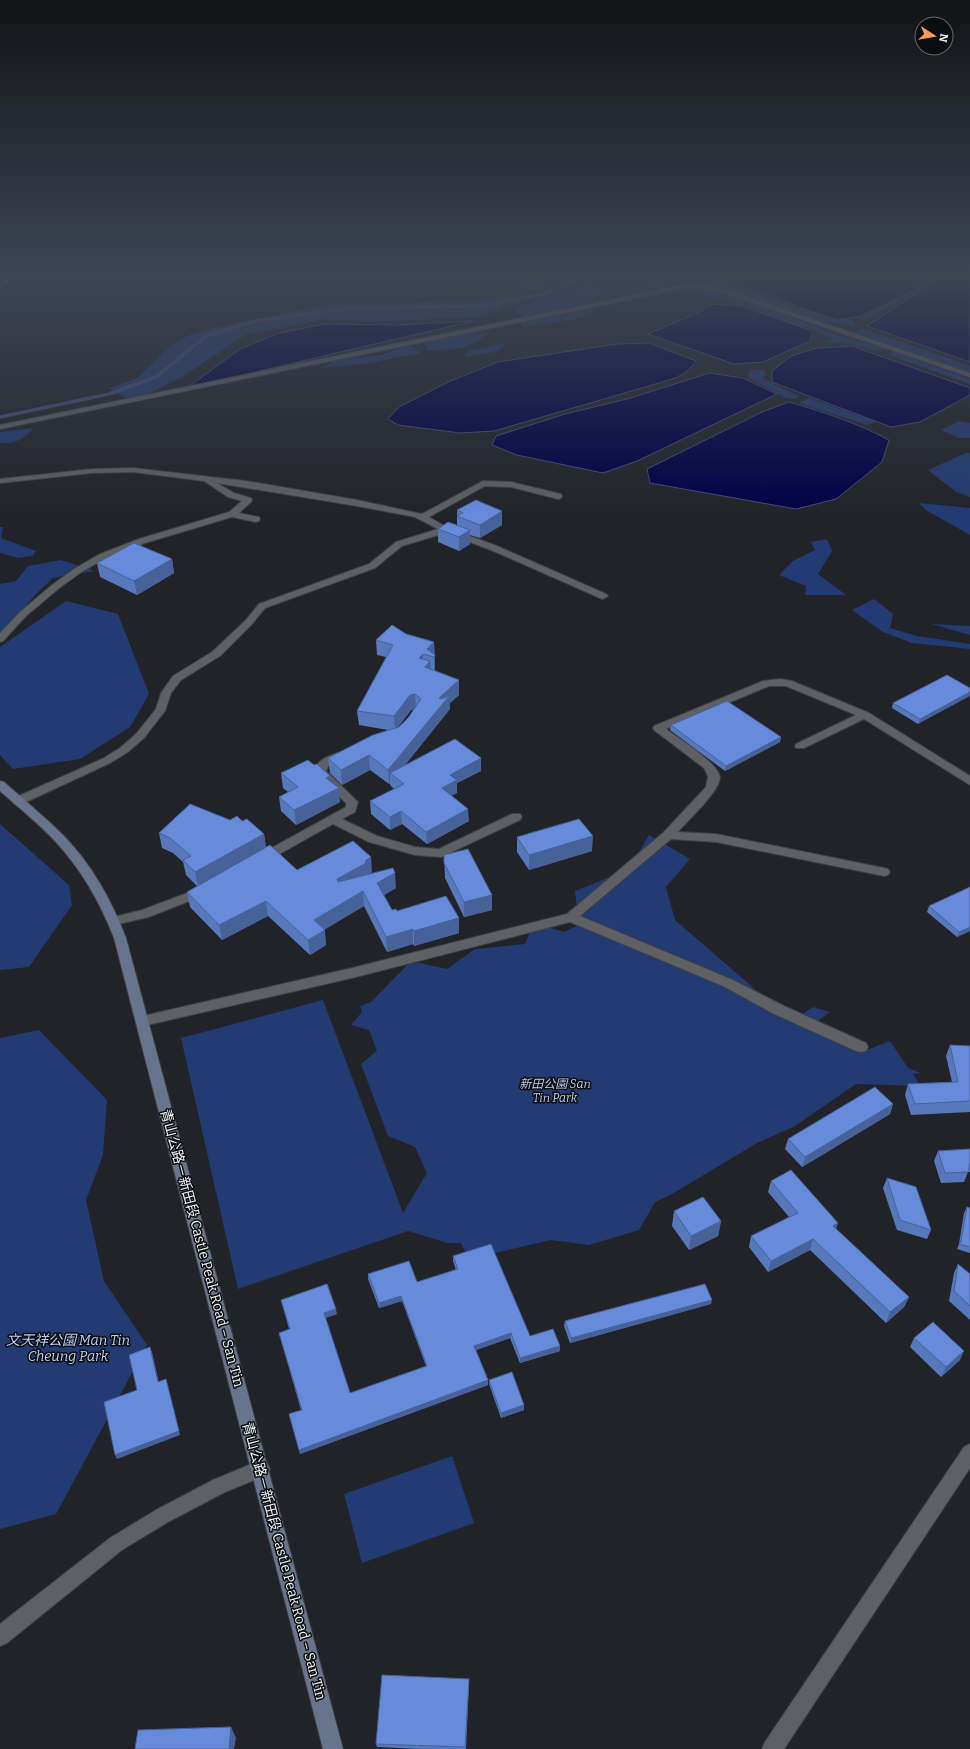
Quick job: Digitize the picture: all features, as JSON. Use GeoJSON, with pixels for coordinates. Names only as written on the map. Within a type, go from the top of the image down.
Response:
{"type":"FeatureCollection","features":[{"type":"Feature","properties":{"kind":"main road","name":"青山公路－新田段 Castle Peak Road – San Tin"},"geometry":{"type":"LineString","coordinates":[[0,785],[46,826],[71,852],[92,880],[114,921],[120,938],[261,1469],[333,1749]]}},
{"type":"Feature","properties":{"kind":"street"},"geometry":{"type":"LineString","coordinates":[[0,427],[362,353]]}},
{"type":"Feature","properties":{"kind":"street"},"geometry":{"type":"LineString","coordinates":[[905,353],[970,375]]}},
{"type":"Feature","properties":{"kind":"street"},"geometry":{"type":"LineString","coordinates":[[0,481],[113,470],[154,471],[357,503],[418,515],[446,530],[494,548],[604,596]]}},
{"type":"Feature","properties":{"kind":"street"},"geometry":{"type":"LineString","coordinates":[[0,639],[23,614],[55,587],[90,563],[115,551],[142,541],[232,514],[248,500],[231,495],[204,478]]}},
{"type":"Feature","properties":{"kind":"street"},"geometry":{"type":"LineString","coordinates":[[423,517],[483,484],[501,484],[558,496]]}},
{"type":"Feature","properties":{"kind":"street"},"geometry":{"type":"LineString","coordinates":[[232,514],[256,520]]}},
{"type":"Feature","properties":{"kind":"street"},"geometry":{"type":"LineString","coordinates":[[18,801],[106,761],[124,750],[140,736],[161,709],[166,693],[177,678],[216,654],[249,622],[262,606],[372,566],[399,544],[446,530]]}},
{"type":"Feature","properties":{"kind":"street"},"geometry":{"type":"LineString","coordinates":[[143,1021],[352,973],[570,917],[668,835],[711,788],[715,781],[714,774],[708,766],[658,728],[768,683],[774,682],[794,685],[865,715],[970,781]]}},
{"type":"Feature","properties":{"kind":"street"},"geometry":{"type":"LineString","coordinates":[[800,746],[865,715]]}},
{"type":"Feature","properties":{"kind":"street"},"geometry":{"type":"LineString","coordinates":[[253,864],[351,810],[352,802],[320,772],[320,769],[329,760],[354,750]]}},
{"type":"Feature","properties":{"kind":"street"},"geometry":{"type":"LineString","coordinates":[[334,819],[373,839],[415,851],[441,853],[516,817]]}},
{"type":"Feature","properties":{"kind":"street"},"geometry":{"type":"LineString","coordinates":[[668,835],[716,838],[884,872]]}},
{"type":"Feature","properties":{"kind":"street"},"geometry":{"type":"LineString","coordinates":[[114,921],[145,914],[199,894],[212,886]]}},
{"type":"Feature","properties":{"kind":"street"},"geometry":{"type":"LineString","coordinates":[[570,917],[728,983],[779,1010],[861,1047]]}},
{"type":"Feature","properties":{"kind":"street"},"geometry":{"type":"LineString","coordinates":[[772,1749],[970,1453]]}},
{"type":"Feature","properties":{"kind":"street"},"geometry":{"type":"LineString","coordinates":[[0,1636],[116,1544],[162,1516],[219,1486],[261,1469]]}},
{"type":"Feature","properties":{"kind":"green space"},"geometry":{"type":"Polygon","coordinates":[[[164,353],[218,353],[180,378],[133,402],[109,388],[137,378],[164,353]]]}},
{"type":"Feature","properties":{"kind":"green space"},"geometry":{"type":"Polygon","coordinates":[[[387,353],[421,353],[364,364],[321,368],[340,359],[381,355],[387,353]]]}},
{"type":"Feature","properties":{"kind":"green space"},"geometry":{"type":"Polygon","coordinates":[[[468,353],[490,353],[465,357],[468,353]]]}},
{"type":"Feature","properties":{"kind":"green space"},"geometry":{"type":"Polygon","coordinates":[[[895,353],[970,379],[970,384],[889,355],[895,353]]]}},
{"type":"Feature","properties":{"kind":"green space"},"geometry":{"type":"Polygon","coordinates":[[[912,353],[932,353],[968,365],[970,366],[970,373],[912,353]]]}},
{"type":"Feature","properties":{"kind":"green space"},"geometry":{"type":"Polygon","coordinates":[[[751,369],[765,371],[764,379],[798,396],[795,399],[786,398],[747,377],[751,369]]]}},
{"type":"Feature","properties":{"kind":"green space"},"geometry":{"type":"Polygon","coordinates":[[[809,398],[876,422],[867,425],[799,403],[809,398]]]}},
{"type":"Feature","properties":{"kind":"green space"},"geometry":{"type":"Polygon","coordinates":[[[959,421],[970,423],[970,438],[959,438],[941,430],[959,421]]]}},
{"type":"Feature","properties":{"kind":"green space"},"geometry":{"type":"Polygon","coordinates":[[[34,428],[27,435],[15,442],[0,443],[0,432],[34,428]]]}},
{"type":"Feature","properties":{"kind":"green space"},"geometry":{"type":"Polygon","coordinates":[[[966,453],[970,453],[970,497],[956,492],[928,470],[966,453]]]}},
{"type":"Feature","properties":{"kind":"green space"},"geometry":{"type":"Polygon","coordinates":[[[919,503],[970,508],[970,535],[926,510],[919,503]]]}},
{"type":"Feature","properties":{"kind":"green space"},"geometry":{"type":"Polygon","coordinates":[[[0,527],[3,527],[1,538],[36,551],[32,556],[18,558],[0,553],[0,527]]]}},
{"type":"Feature","properties":{"kind":"green space"},"geometry":{"type":"Polygon","coordinates":[[[827,539],[832,551],[818,574],[846,595],[805,595],[806,586],[779,575],[793,561],[815,550],[811,542],[827,539]]]}},
{"type":"Feature","properties":{"kind":"green space"},"geometry":{"type":"Polygon","coordinates":[[[61,560],[94,571],[53,578],[35,595],[0,635],[0,584],[16,581],[28,566],[61,560]]]}},
{"type":"Feature","properties":{"kind":"green space"},"geometry":{"type":"Polygon","coordinates":[[[874,599],[893,614],[890,628],[917,636],[970,644],[970,649],[912,643],[883,632],[852,610],[874,599]]]}},
{"type":"Feature","properties":{"kind":"green space"},"geometry":{"type":"Polygon","coordinates":[[[66,601],[118,614],[149,694],[130,727],[80,759],[13,769],[0,755],[0,647],[66,601]]]}},
{"type":"Feature","properties":{"kind":"green space"},"geometry":{"type":"Polygon","coordinates":[[[932,624],[970,626],[970,635],[932,624]]]}},
{"type":"Feature","properties":{"kind":"green space"},"geometry":{"type":"Polygon","coordinates":[[[0,824],[69,885],[72,905],[29,967],[0,970],[0,824]]]}},
{"type":"Feature","properties":{"kind":"green space","name":"新田公園 San Tin Park"},"geometry":{"type":"Polygon","coordinates":[[[649,835],[690,859],[666,887],[675,920],[779,1010],[795,1018],[813,1007],[830,1012],[811,1026],[845,1044],[864,1051],[890,1041],[908,1068],[921,1073],[913,1074],[921,1086],[856,1084],[795,1126],[757,1143],[672,1194],[655,1202],[639,1230],[589,1245],[551,1240],[469,1259],[461,1243],[448,1243],[408,1231],[238,1289],[181,1038],[323,1000],[403,1213],[427,1173],[415,1147],[388,1136],[361,1064],[377,1051],[369,1030],[351,1025],[362,1012],[360,1006],[371,1002],[411,961],[447,969],[475,949],[525,944],[534,923],[564,932],[579,925],[575,891],[610,877],[639,852],[649,835]]]}},
{"type":"Feature","properties":{"kind":"green space","name":"文天祥公園 Man Tin Cheung Park"},"geometry":{"type":"Polygon","coordinates":[[[39,1030],[107,1100],[103,1155],[86,1200],[104,1281],[147,1345],[56,1514],[0,1529],[0,1038],[39,1030]]]}},
{"type":"Feature","properties":{"kind":"green space"},"geometry":{"type":"Polygon","coordinates":[[[452,1456],[474,1523],[362,1563],[344,1494],[452,1456]]]}},
{"type":"Feature","properties":{"kind":"shaded area"},"geometry":{"type":"Polygon","coordinates":[[[235,353],[338,353],[187,388],[235,353]]]}},
{"type":"Feature","properties":{"kind":"shaded area"},"geometry":{"type":"Polygon","coordinates":[[[560,353],[674,353],[696,361],[690,369],[676,378],[494,431],[460,433],[398,425],[388,419],[399,407],[448,382],[498,362],[560,353]]]}},
{"type":"Feature","properties":{"kind":"shaded area"},"geometry":{"type":"Polygon","coordinates":[[[701,353],[784,353],[763,362],[734,364],[701,353]]]}},
{"type":"Feature","properties":{"kind":"shaded area"},"geometry":{"type":"Polygon","coordinates":[[[802,353],[871,353],[970,388],[970,395],[920,422],[891,427],[772,382],[772,371],[791,356],[802,353]]]}},
{"type":"Feature","properties":{"kind":"shaded area"},"geometry":{"type":"Polygon","coordinates":[[[943,353],[970,353],[970,362],[943,353]]]}},
{"type":"Feature","properties":{"kind":"shaded area"},"geometry":{"type":"Polygon","coordinates":[[[709,373],[743,378],[777,394],[637,461],[603,473],[517,455],[492,445],[496,436],[565,414],[631,398],[709,373]]]}},
{"type":"Feature","properties":{"kind":"shaded area"},"geometry":{"type":"Polygon","coordinates":[[[789,402],[840,418],[889,440],[882,462],[836,499],[796,509],[650,483],[647,469],[762,412],[789,402]]]}},
{"type":"Feature","properties":{"kind":"building"},"geometry":{"type":"Polygon","coordinates":[[[476,500],[502,511],[480,525],[457,516],[463,513],[457,510],[476,500]]]}},
{"type":"Feature","properties":{"kind":"building"},"geometry":{"type":"Polygon","coordinates":[[[448,522],[470,530],[459,537],[438,529],[448,522]]]}},
{"type":"Feature","properties":{"kind":"building"},"geometry":{"type":"Polygon","coordinates":[[[134,543],[172,559],[134,581],[97,563],[134,543]]]}},
{"type":"Feature","properties":{"kind":"building"},"geometry":{"type":"Polygon","coordinates":[[[392,625],[406,634],[434,642],[427,649],[435,655],[434,657],[423,654],[419,658],[430,661],[425,667],[459,680],[439,698],[442,699],[450,695],[388,770],[369,755],[341,770],[328,758],[373,735],[399,727],[408,718],[421,699],[415,694],[410,695],[394,716],[357,711],[393,645],[376,640],[392,625]]]}},
{"type":"Feature","properties":{"kind":"building"},"geometry":{"type":"Polygon","coordinates":[[[947,675],[970,688],[970,692],[920,719],[893,703],[947,675]]]}},
{"type":"Feature","properties":{"kind":"building"},"geometry":{"type":"Polygon","coordinates":[[[727,701],[781,737],[726,766],[671,725],[727,701]]]}},
{"type":"Feature","properties":{"kind":"building"},"geometry":{"type":"Polygon","coordinates":[[[455,739],[481,758],[450,775],[457,780],[442,788],[468,809],[426,832],[401,811],[390,817],[370,801],[404,784],[390,773],[455,739]]]}},
{"type":"Feature","properties":{"kind":"building"},"geometry":{"type":"Polygon","coordinates":[[[308,760],[314,765],[317,764],[330,776],[326,778],[339,788],[294,810],[279,797],[298,787],[281,773],[308,760]]]}},
{"type":"Feature","properties":{"kind":"building"},"geometry":{"type":"Polygon","coordinates":[[[190,804],[230,820],[237,816],[242,821],[247,819],[264,834],[195,872],[183,860],[191,856],[170,838],[159,833],[190,804]]]}},
{"type":"Feature","properties":{"kind":"building"},"geometry":{"type":"Polygon","coordinates":[[[579,819],[593,836],[529,855],[517,837],[579,819]]]}},
{"type":"Feature","properties":{"kind":"building"},"geometry":{"type":"Polygon","coordinates":[[[353,841],[371,857],[365,861],[366,863],[337,879],[338,882],[393,868],[395,873],[377,883],[392,910],[396,909],[397,911],[446,896],[459,918],[414,931],[413,929],[386,937],[363,891],[314,920],[325,930],[308,940],[266,901],[219,925],[187,892],[270,845],[297,870],[353,841]]]}},
{"type":"Feature","properties":{"kind":"building"},"geometry":{"type":"Polygon","coordinates":[[[468,849],[492,895],[464,902],[444,863],[444,855],[468,849]]]}},
{"type":"Feature","properties":{"kind":"building"},"geometry":{"type":"Polygon","coordinates":[[[970,887],[970,927],[959,932],[929,906],[970,887]]]}},
{"type":"Feature","properties":{"kind":"building"},"geometry":{"type":"Polygon","coordinates":[[[950,1045],[970,1046],[970,1101],[915,1104],[908,1084],[958,1082],[950,1045]]]}},
{"type":"Feature","properties":{"kind":"building"},"geometry":{"type":"Polygon","coordinates":[[[875,1087],[893,1104],[805,1157],[788,1139],[875,1087]]]}},
{"type":"Feature","properties":{"kind":"building"},"geometry":{"type":"Polygon","coordinates":[[[970,1149],[968,1172],[945,1173],[938,1151],[970,1149]]]}},
{"type":"Feature","properties":{"kind":"building"},"geometry":{"type":"Polygon","coordinates":[[[791,1170],[838,1223],[833,1226],[909,1297],[890,1312],[813,1239],[771,1261],[751,1236],[798,1213],[771,1181],[791,1170]]]}},
{"type":"Feature","properties":{"kind":"building"},"geometry":{"type":"Polygon","coordinates":[[[887,1178],[916,1187],[931,1230],[900,1220],[887,1178]]]}},
{"type":"Feature","properties":{"kind":"building"},"geometry":{"type":"Polygon","coordinates":[[[703,1197],[721,1221],[691,1236],[674,1211],[703,1197]]]}},
{"type":"Feature","properties":{"kind":"building"},"geometry":{"type":"Polygon","coordinates":[[[967,1207],[970,1208],[970,1247],[959,1244],[962,1241],[967,1207]]]}},
{"type":"Feature","properties":{"kind":"building"},"geometry":{"type":"Polygon","coordinates":[[[491,1244],[530,1336],[553,1329],[560,1346],[520,1358],[511,1333],[474,1346],[488,1380],[299,1450],[289,1414],[302,1410],[279,1333],[290,1329],[281,1300],[327,1284],[336,1309],[324,1313],[350,1393],[427,1366],[401,1296],[379,1303],[368,1274],[409,1261],[417,1282],[458,1269],[453,1256],[491,1244]]]}},
{"type":"Feature","properties":{"kind":"building"},"geometry":{"type":"Polygon","coordinates":[[[958,1264],[970,1274],[970,1306],[954,1291],[958,1264]]]}},
{"type":"Feature","properties":{"kind":"building"},"geometry":{"type":"Polygon","coordinates":[[[705,1284],[712,1300],[571,1338],[565,1321],[705,1284]]]}},
{"type":"Feature","properties":{"kind":"building"},"geometry":{"type":"Polygon","coordinates":[[[933,1322],[964,1351],[946,1367],[914,1338],[933,1322]]]}},
{"type":"Feature","properties":{"kind":"building"},"geometry":{"type":"Polygon","coordinates":[[[150,1347],[158,1382],[166,1379],[179,1431],[115,1455],[104,1402],[137,1390],[129,1355],[150,1347]]]}},
{"type":"Feature","properties":{"kind":"building"},"geometry":{"type":"Polygon","coordinates":[[[512,1372],[524,1405],[501,1413],[489,1380],[512,1372]]]}},
{"type":"Feature","properties":{"kind":"building"},"geometry":{"type":"Polygon","coordinates":[[[382,1675],[469,1679],[465,1747],[376,1744],[382,1675]]]}},
{"type":"Feature","properties":{"kind":"building"},"geometry":{"type":"Polygon","coordinates":[[[231,1727],[229,1749],[135,1749],[138,1730],[231,1727]]]}},
{"type":"Feature","properties":{"kind":"waterway"},"geometry":{"type":"LineString","coordinates":[[0,417],[109,394],[156,377],[186,353]]}}]}
